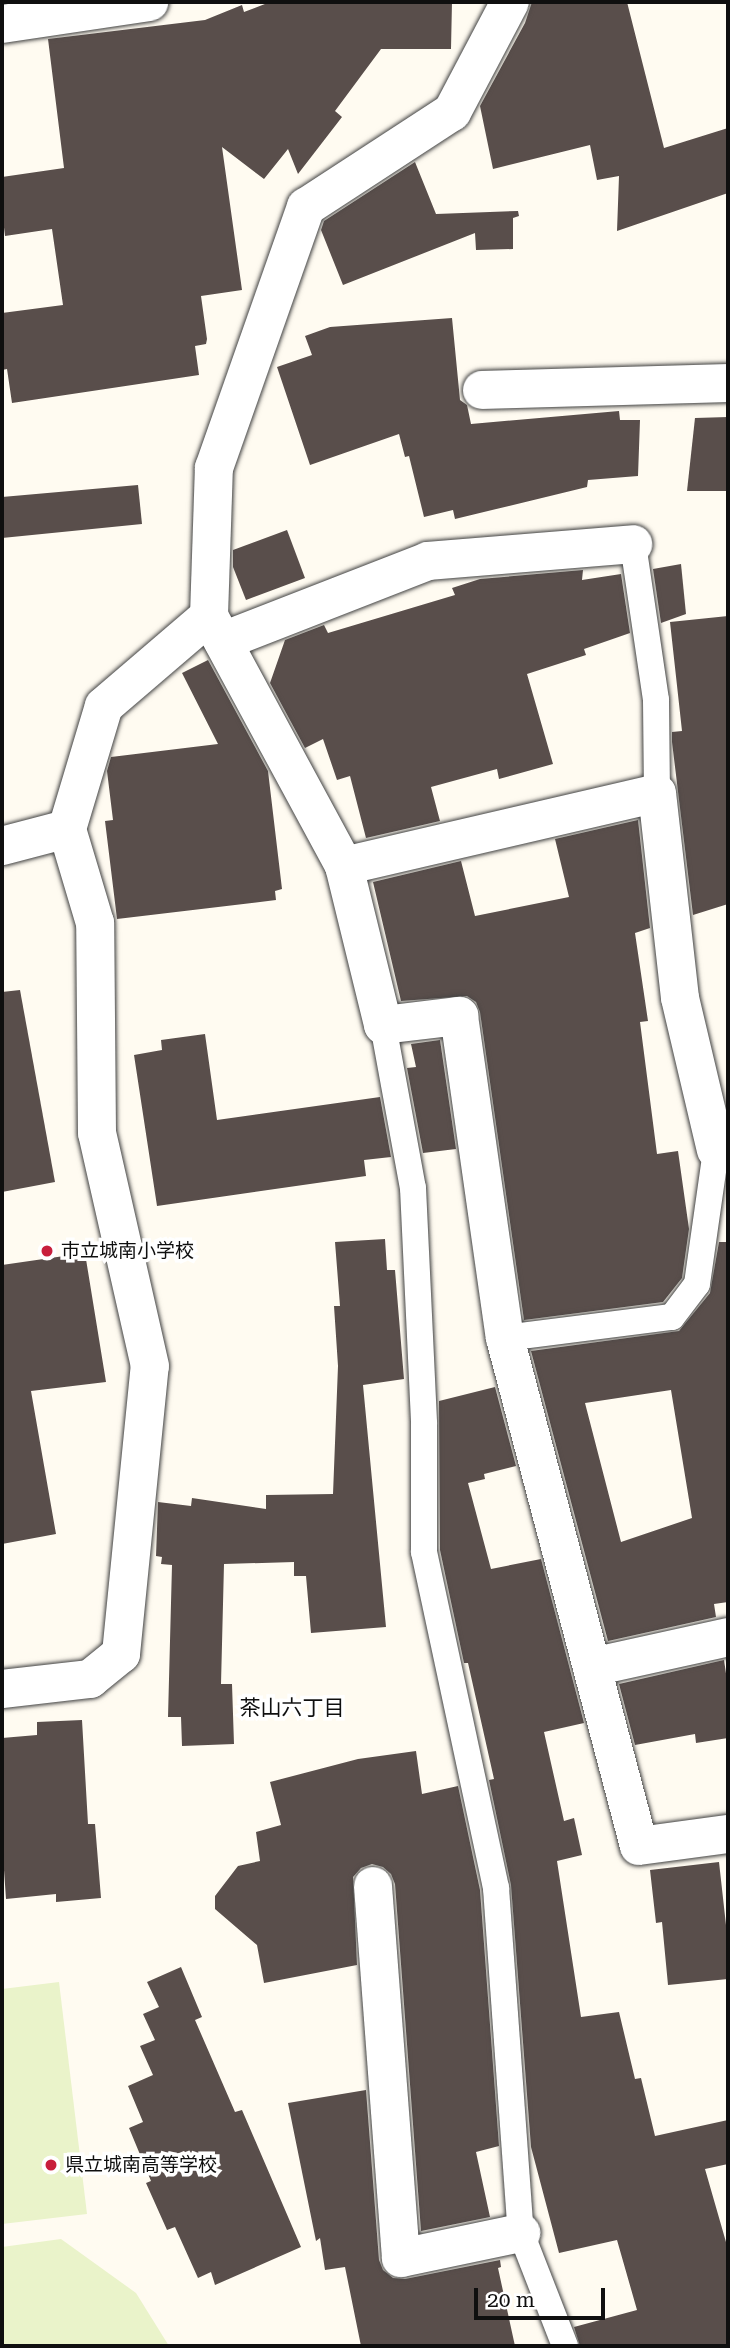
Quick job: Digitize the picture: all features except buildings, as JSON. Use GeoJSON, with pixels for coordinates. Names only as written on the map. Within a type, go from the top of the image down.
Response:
{"type":"FeatureCollection","features":[{"type":"Feature","properties":{"kind":"street"},"geometry":{"type":"LineString","coordinates":[[2,24],[149,2]]}},
{"type":"Feature","properties":{"kind":"street"},"geometry":{"type":"LineString","coordinates":[[510,2],[452,112],[306,207],[214,468],[216,628],[344,866],[383,1025],[459,1016],[505,1339],[639,1846],[728,1834]]}},
{"type":"Feature","properties":{"kind":"street"},"geometry":{"type":"LineString","coordinates":[[482,390],[728,383]]}},
{"type":"Feature","properties":{"kind":"street"},"geometry":{"type":"LineString","coordinates":[[2,1689],[90,1679],[121,1654],[150,1366],[97,1133],[95,923],[67,829],[104,706],[216,628],[428,561],[633,544]]}},
{"type":"Feature","properties":{"kind":"street"},"geometry":{"type":"LineString","coordinates":[[344,866],[657,793],[680,998],[722,1149]]}},
{"type":"Feature","properties":{"kind":"street"},"geometry":{"type":"LineString","coordinates":[[2,846],[67,829]]}},
{"type":"Feature","properties":{"kind":"street"},"geometry":{"type":"LineString","coordinates":[[592,1667],[728,1637]]}},
{"type":"Feature","properties":{"kind":"street"},"geometry":{"type":"LineString","coordinates":[[373,1886],[401,2258],[521,2234]]}},
{"type":"Feature","properties":{"kind":"lane"},"geometry":{"type":"LineString","coordinates":[[633,544],[656,699],[657,793]]}},
{"type":"Feature","properties":{"kind":"lane"},"geometry":{"type":"LineString","coordinates":[[383,1025],[413,1188],[424,1424],[424,1552],[496,1888],[521,2234],[565,2346]]}},
{"type":"Feature","properties":{"kind":"lane"},"geometry":{"type":"LineString","coordinates":[[505,1339],[672,1317],[697,1284],[722,1149]]}},
{"type":"Feature","properties":{"kind":"green space"},"geometry":{"type":"Polygon","coordinates":[[[59,1982],[87,2214],[2,2224],[2,1989],[59,1982]]]}},
{"type":"Feature","properties":{"kind":"green space"},"geometry":{"type":"Polygon","coordinates":[[[61,2239],[136,2293],[169,2346],[2,2346],[2,2247],[61,2239]]]}},
{"type":"Feature","properties":{"kind":"place","name":"市立城南小学校"},"geometry":{"type":"Point","coordinates":[47,1251]}},
{"type":"Feature","properties":{"kind":"place","name":"県立城南高等学校"},"geometry":{"type":"Point","coordinates":[51,2165]}},
{"type":"Feature","properties":{"kind":"district","name":"茶山六丁目"},"geometry":{"type":"Point","coordinates":[292,1708]}}]}
